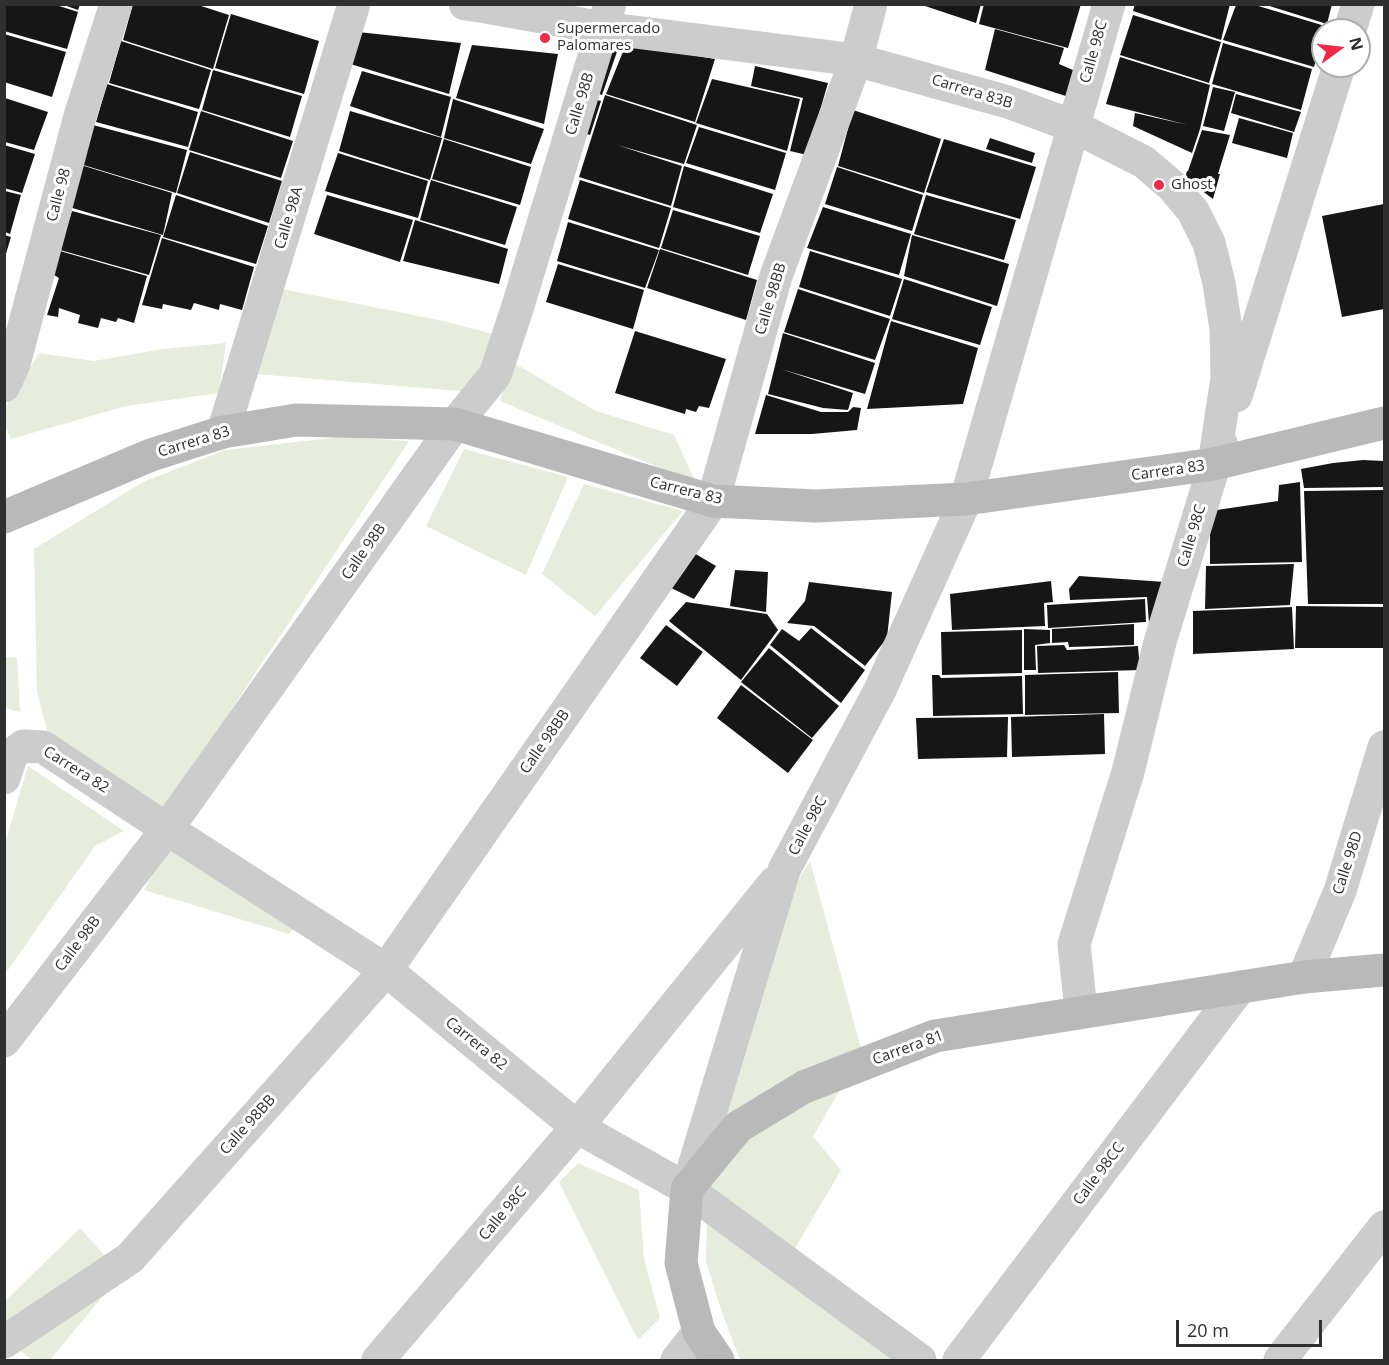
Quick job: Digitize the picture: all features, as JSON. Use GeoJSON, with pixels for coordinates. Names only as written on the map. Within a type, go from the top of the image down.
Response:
{"type":"FeatureCollection","features":[{"type":"Feature","properties":{"kind":"street","name":"Calle 98"},"geometry":{"type":"LineString","coordinates":[[4,386],[14,364],[80,116],[116,4]]}},
{"type":"Feature","properties":{"kind":"street","name":"Calle 98A"},"geometry":{"type":"LineString","coordinates":[[223,432],[354,4]]}},
{"type":"Feature","properties":{"kind":"street","name":"Carrera 83B"},"geometry":{"type":"LineString","coordinates":[[465,4],[606,16],[856,60],[1008,102],[1073,126],[1144,162],[1172,186],[1193,211],[1209,243],[1219,283],[1226,329],[1227,378],[1214,465]]}},
{"type":"Feature","properties":{"kind":"street","name":"Calle 98BB"},"geometry":{"type":"LineString","coordinates":[[4,1342],[130,1258],[386,970],[713,501],[776,276],[856,60],[871,4]]}},
{"type":"Feature","properties":{"kind":"street","name":"Calle 98C"},"geometry":{"type":"LineString","coordinates":[[378,1360],[577,1127],[784,870],[880,690],[966,499],[1108,4]]}},
{"type":"Feature","properties":{"kind":"street","name":"Calle 98B"},"geometry":{"type":"LineString","coordinates":[[4,1041],[166,829],[455,424],[495,375],[518,309],[606,16]]}},
{"type":"Feature","properties":{"kind":"street","name":"Calle 98C"},"geometry":{"type":"LineString","coordinates":[[1082,1011],[1074,944],[1128,772],[1160,642],[1335,78]]}},
{"type":"Feature","properties":{"kind":"street","name":"Carrera 83"},"geometry":{"type":"LineString","coordinates":[[4,517],[151,455],[223,432],[296,420],[455,424],[713,501],[816,506],[966,499],[1214,465],[1384,423]]}},
{"type":"Feature","properties":{"kind":"street","name":"Carrera 82"},"geometry":{"type":"LineString","coordinates":[[4,778],[12,754],[23,746],[43,747],[386,970],[577,1127],[687,1189],[920,1360]]}},
{"type":"Feature","properties":{"kind":"street","name":"Calle 98D"},"geometry":{"type":"LineString","coordinates":[[1304,977],[1340,891],[1384,747]]}},
{"type":"Feature","properties":{"kind":"street","name":"Calle 98C"},"geometry":{"type":"LineString","coordinates":[[687,1189],[784,870]]}},
{"type":"Feature","properties":{"kind":"street","name":"Carrera 81"},"geometry":{"type":"LineString","coordinates":[[687,1189],[738,1127],[804,1087],[935,1036],[1304,977],[1384,970]]}},
{"type":"Feature","properties":{"kind":"street","name":"Calle 98CC"},"geometry":{"type":"LineString","coordinates":[[959,1360],[1240,987]]}},
{"type":"Feature","properties":{"kind":"street"},"geometry":{"type":"LineString","coordinates":[[687,1189],[681,1263],[699,1332],[718,1360]]}},
{"type":"Feature","properties":{"kind":"street"},"geometry":{"type":"LineString","coordinates":[[1280,1360],[1384,1227]]}},
{"type":"Feature","properties":{"kind":"street"},"geometry":{"type":"LineString","coordinates":[[677,1360],[699,1332]]}},
{"type":"Feature","properties":{"kind":"green space"},"geometry":{"type":"Polygon","coordinates":[[[282,289],[439,320],[497,335],[472,392],[256,374],[282,289]]]}},
{"type":"Feature","properties":{"kind":"green space"},"geometry":{"type":"Polygon","coordinates":[[[226,343],[219,393],[126,406],[11,439],[5,426],[4,409],[39,353],[94,361],[163,349],[226,343]]]}},
{"type":"Feature","properties":{"kind":"green space"},"geometry":{"type":"Polygon","coordinates":[[[512,362],[596,411],[674,435],[696,483],[500,401],[512,362]]]}},
{"type":"Feature","properties":{"kind":"green space"},"geometry":{"type":"Polygon","coordinates":[[[340,437],[409,441],[166,808],[48,733],[37,692],[34,549],[143,482],[225,450],[340,437]]]}},
{"type":"Feature","properties":{"kind":"green space"},"geometry":{"type":"Polygon","coordinates":[[[464,449],[568,477],[526,575],[426,526],[464,449]]]}},
{"type":"Feature","properties":{"kind":"green space"},"geometry":{"type":"Polygon","coordinates":[[[584,484],[683,511],[595,616],[542,574],[584,484]]]}},
{"type":"Feature","properties":{"kind":"green space"},"geometry":{"type":"Polygon","coordinates":[[[5,657],[17,658],[20,712],[5,708],[5,657]]]}},
{"type":"Feature","properties":{"kind":"green space"},"geometry":{"type":"Polygon","coordinates":[[[28,766],[124,831],[95,846],[5,974],[5,843],[28,766]]]}},
{"type":"Feature","properties":{"kind":"green space"},"geometry":{"type":"Polygon","coordinates":[[[171,843],[296,926],[289,934],[144,890],[171,843]]]}},
{"type":"Feature","properties":{"kind":"green space"},"geometry":{"type":"Polygon","coordinates":[[[810,861],[862,1052],[720,1132],[797,881],[810,861]]]}},
{"type":"Feature","properties":{"kind":"green space"},"geometry":{"type":"Polygon","coordinates":[[[841,1088],[813,1137],[841,1170],[794,1250],[706,1189],[743,1131],[841,1088]]]}},
{"type":"Feature","properties":{"kind":"green space"},"geometry":{"type":"Polygon","coordinates":[[[578,1163],[639,1190],[644,1259],[660,1318],[638,1340],[559,1182],[578,1163]]]}},
{"type":"Feature","properties":{"kind":"green space"},"geometry":{"type":"Polygon","coordinates":[[[707,1212],[902,1360],[740,1360],[706,1261],[707,1212]]]}},
{"type":"Feature","properties":{"kind":"green space"},"geometry":{"type":"Polygon","coordinates":[[[80,1228],[121,1274],[50,1360],[32,1360],[5,1339],[5,1301],[80,1228]]]}},
{"type":"Feature","properties":{"kind":"building"},"geometry":{"type":"Polygon","coordinates":[[[4,4],[53,4],[78,12],[67,49],[4,31],[4,4]]]}},
{"type":"Feature","properties":{"kind":"building"},"geometry":{"type":"Polygon","coordinates":[[[61,4],[80,4],[78,10],[61,4]]]}},
{"type":"Feature","properties":{"kind":"building"},"geometry":{"type":"Polygon","coordinates":[[[133,4],[195,4],[229,15],[213,69],[123,40],[133,4]]]}},
{"type":"Feature","properties":{"kind":"building"},"geometry":{"type":"Polygon","coordinates":[[[919,4],[981,4],[976,23],[919,4]]]}},
{"type":"Feature","properties":{"kind":"building"},"geometry":{"type":"Polygon","coordinates":[[[984,4],[1081,4],[1068,48],[979,24],[984,4]]]}},
{"type":"Feature","properties":{"kind":"building"},"geometry":{"type":"Polygon","coordinates":[[[1135,4],[1230,4],[1221,40],[1133,11],[1135,4]]]}},
{"type":"Feature","properties":{"kind":"building"},"geometry":{"type":"Polygon","coordinates":[[[1263,4],[1332,4],[1328,18],[1311,19],[1263,4]]]}},
{"type":"Feature","properties":{"kind":"building"},"geometry":{"type":"Polygon","coordinates":[[[1236,5],[1255,5],[1311,22],[1311,66],[1223,40],[1236,5]]]}},
{"type":"Feature","properties":{"kind":"building"},"geometry":{"type":"Polygon","coordinates":[[[231,14],[319,41],[304,94],[215,68],[231,14]]]}},
{"type":"Feature","properties":{"kind":"building"},"geometry":{"type":"Polygon","coordinates":[[[1133,15],[1221,42],[1209,83],[1120,55],[1133,15]]]}},
{"type":"Feature","properties":{"kind":"building"},"geometry":{"type":"Polygon","coordinates":[[[995,29],[1064,48],[1059,64],[1080,73],[1075,99],[985,70],[995,29]]]}},
{"type":"Feature","properties":{"kind":"building"},"geometry":{"type":"Polygon","coordinates":[[[358,32],[461,43],[449,94],[347,63],[358,32]]]}},
{"type":"Feature","properties":{"kind":"building"},"geometry":{"type":"Polygon","coordinates":[[[4,34],[66,52],[52,97],[4,82],[4,34]]]}},
{"type":"Feature","properties":{"kind":"building"},"geometry":{"type":"Polygon","coordinates":[[[121,41],[211,70],[199,109],[109,83],[121,41]]]}},
{"type":"Feature","properties":{"kind":"building"},"geometry":{"type":"Polygon","coordinates":[[[601,43],[619,46],[602,95],[588,90],[601,43]]]}},
{"type":"Feature","properties":{"kind":"building"},"geometry":{"type":"Polygon","coordinates":[[[1223,43],[1311,69],[1301,110],[1212,84],[1223,43]]]}},
{"type":"Feature","properties":{"kind":"building"},"geometry":{"type":"Polygon","coordinates":[[[626,44],[715,59],[695,122],[606,94],[626,44]]]}},
{"type":"Feature","properties":{"kind":"building"},"geometry":{"type":"Polygon","coordinates":[[[472,45],[558,54],[544,124],[456,98],[472,45]]]}},
{"type":"Feature","properties":{"kind":"building"},"geometry":{"type":"Polygon","coordinates":[[[1120,57],[1210,85],[1192,153],[1133,126],[1135,113],[1188,125],[1106,104],[1120,57]]]}},
{"type":"Feature","properties":{"kind":"building"},"geometry":{"type":"Polygon","coordinates":[[[755,66],[828,83],[807,155],[790,151],[803,98],[751,86],[755,66]]]}},
{"type":"Feature","properties":{"kind":"building"},"geometry":{"type":"Polygon","coordinates":[[[213,70],[302,96],[290,137],[202,110],[213,70]]]}},
{"type":"Feature","properties":{"kind":"building"},"geometry":{"type":"Polygon","coordinates":[[[362,71],[451,97],[441,137],[350,106],[362,71]]]}},
{"type":"Feature","properties":{"kind":"building"},"geometry":{"type":"Polygon","coordinates":[[[712,79],[800,99],[787,151],[696,123],[712,79]]]}},
{"type":"Feature","properties":{"kind":"building"},"geometry":{"type":"Polygon","coordinates":[[[107,84],[198,112],[188,147],[96,122],[107,84]]]}},
{"type":"Feature","properties":{"kind":"building"},"geometry":{"type":"Polygon","coordinates":[[[1213,87],[1235,92],[1224,131],[1203,126],[1213,87]]]}},
{"type":"Feature","properties":{"kind":"building"},"geometry":{"type":"Polygon","coordinates":[[[1236,94],[1301,112],[1294,132],[1231,113],[1236,94]]]}},
{"type":"Feature","properties":{"kind":"building"},"geometry":{"type":"Polygon","coordinates":[[[605,95],[697,125],[684,164],[617,145],[682,166],[671,206],[579,177],[605,95]]]}},
{"type":"Feature","properties":{"kind":"building"},"geometry":{"type":"Polygon","coordinates":[[[585,97],[601,101],[590,135],[575,131],[585,97]]]}},
{"type":"Feature","properties":{"kind":"building"},"geometry":{"type":"Polygon","coordinates":[[[5,98],[48,112],[34,150],[5,142],[5,98]]]}},
{"type":"Feature","properties":{"kind":"building"},"geometry":{"type":"Polygon","coordinates":[[[453,99],[544,129],[531,164],[444,138],[453,99]]]}},
{"type":"Feature","properties":{"kind":"building"},"geometry":{"type":"Polygon","coordinates":[[[853,110],[941,139],[924,193],[838,166],[853,110]]]}},
{"type":"Feature","properties":{"kind":"building"},"geometry":{"type":"Polygon","coordinates":[[[201,111],[293,141],[281,178],[189,150],[201,111]]]}},
{"type":"Feature","properties":{"kind":"building"},"geometry":{"type":"Polygon","coordinates":[[[350,111],[442,138],[430,180],[339,151],[350,111]]]}},
{"type":"Feature","properties":{"kind":"building"},"geometry":{"type":"Polygon","coordinates":[[[1239,118],[1293,133],[1287,158],[1232,143],[1239,118]]]}},
{"type":"Feature","properties":{"kind":"building"},"geometry":{"type":"Polygon","coordinates":[[[93,125],[187,150],[176,193],[80,164],[93,125]]]}},
{"type":"Feature","properties":{"kind":"building"},"geometry":{"type":"Polygon","coordinates":[[[699,127],[786,153],[775,190],[686,163],[699,127]]]}},
{"type":"Feature","properties":{"kind":"building"},"geometry":{"type":"Polygon","coordinates":[[[1202,130],[1230,135],[1213,199],[1185,178],[1187,171],[1195,172],[1188,171],[1202,130]]]}},
{"type":"Feature","properties":{"kind":"building"},"geometry":{"type":"Polygon","coordinates":[[[990,138],[1035,153],[1032,163],[986,149],[990,138]]]}},
{"type":"Feature","properties":{"kind":"building"},"geometry":{"type":"Polygon","coordinates":[[[444,139],[531,167],[520,205],[432,179],[444,139]]]}},
{"type":"Feature","properties":{"kind":"building"},"geometry":{"type":"Polygon","coordinates":[[[944,139],[1036,167],[1020,219],[926,192],[944,139]]]}},
{"type":"Feature","properties":{"kind":"building"},"geometry":{"type":"Polygon","coordinates":[[[4,145],[35,154],[22,193],[4,188],[4,145]]]}},
{"type":"Feature","properties":{"kind":"building"},"geometry":{"type":"Polygon","coordinates":[[[190,152],[282,181],[269,223],[177,193],[190,152]]]}},
{"type":"Feature","properties":{"kind":"building"},"geometry":{"type":"Polygon","coordinates":[[[338,153],[428,181],[418,218],[325,191],[338,153]]]}},
{"type":"Feature","properties":{"kind":"building"},"geometry":{"type":"Polygon","coordinates":[[[81,165],[172,193],[163,235],[69,207],[81,165]]]}},
{"type":"Feature","properties":{"kind":"building"},"geometry":{"type":"Polygon","coordinates":[[[684,166],[773,194],[760,233],[673,207],[684,166]]]}},
{"type":"Feature","properties":{"kind":"building"},"geometry":{"type":"Polygon","coordinates":[[[837,167],[923,195],[912,231],[825,204],[837,167]]]}},
{"type":"Feature","properties":{"kind":"building"},"geometry":{"type":"Polygon","coordinates":[[[431,180],[517,207],[505,245],[420,220],[431,180]]]}},
{"type":"Feature","properties":{"kind":"building"},"geometry":{"type":"Polygon","coordinates":[[[580,180],[671,208],[659,248],[568,219],[580,180]]]}},
{"type":"Feature","properties":{"kind":"building"},"geometry":{"type":"Polygon","coordinates":[[[5,191],[21,195],[10,234],[5,232],[5,191]]]}},
{"type":"Feature","properties":{"kind":"building"},"geometry":{"type":"Polygon","coordinates":[[[176,195],[268,226],[256,264],[163,237],[176,195]]]}},
{"type":"Feature","properties":{"kind":"building"},"geometry":{"type":"Polygon","coordinates":[[[327,195],[413,220],[400,262],[314,234],[327,195]]]}},
{"type":"Feature","properties":{"kind":"building"},"geometry":{"type":"Polygon","coordinates":[[[926,195],[1016,220],[1004,260],[914,234],[926,195]]]}},
{"type":"Feature","properties":{"kind":"building"},"geometry":{"type":"Polygon","coordinates":[[[1384,204],[1384,309],[1342,317],[1322,216],[1384,204]]]}},
{"type":"Feature","properties":{"kind":"building"},"geometry":{"type":"Polygon","coordinates":[[[823,207],[911,234],[899,275],[807,248],[823,207]]]}},
{"type":"Feature","properties":{"kind":"building"},"geometry":{"type":"Polygon","coordinates":[[[673,210],[760,236],[748,275],[661,248],[673,210]]]}},
{"type":"Feature","properties":{"kind":"building"},"geometry":{"type":"Polygon","coordinates":[[[72,211],[161,235],[149,275],[60,250],[72,211]]]}},
{"type":"Feature","properties":{"kind":"building"},"geometry":{"type":"Polygon","coordinates":[[[415,220],[508,249],[499,284],[403,261],[415,220]]]}},
{"type":"Feature","properties":{"kind":"building"},"geometry":{"type":"Polygon","coordinates":[[[568,222],[659,250],[645,288],[557,261],[568,222]]]}},
{"type":"Feature","properties":{"kind":"building"},"geometry":{"type":"Polygon","coordinates":[[[4,235],[11,237],[5,257],[4,257],[4,235]]]}},
{"type":"Feature","properties":{"kind":"building"},"geometry":{"type":"Polygon","coordinates":[[[912,235],[1009,264],[997,306],[904,276],[912,235]]]}},
{"type":"Feature","properties":{"kind":"building"},"geometry":{"type":"Polygon","coordinates":[[[162,238],[254,267],[242,310],[220,304],[219,310],[194,303],[191,310],[163,304],[162,309],[142,305],[162,238]]]}},
{"type":"Feature","properties":{"kind":"building"},"geometry":{"type":"Polygon","coordinates":[[[660,249],[757,280],[746,320],[647,288],[660,249]]]}},
{"type":"Feature","properties":{"kind":"building"},"geometry":{"type":"Polygon","coordinates":[[[60,251],[147,276],[134,323],[118,318],[116,322],[101,318],[98,328],[78,323],[80,315],[59,308],[58,317],[47,315],[59,278],[54,275],[60,251]]]}},
{"type":"Feature","properties":{"kind":"building"},"geometry":{"type":"Polygon","coordinates":[[[810,251],[902,279],[890,316],[799,287],[810,251]]]}},
{"type":"Feature","properties":{"kind":"building"},"geometry":{"type":"Polygon","coordinates":[[[558,264],[644,290],[633,329],[546,302],[558,264]]]}},
{"type":"Feature","properties":{"kind":"building"},"geometry":{"type":"Polygon","coordinates":[[[904,279],[992,307],[980,345],[892,319],[904,279]]]}},
{"type":"Feature","properties":{"kind":"building"},"geometry":{"type":"Polygon","coordinates":[[[798,289],[890,319],[875,360],[784,332],[798,289]]]}},
{"type":"Feature","properties":{"kind":"building"},"geometry":{"type":"Polygon","coordinates":[[[891,321],[978,348],[963,404],[867,409],[891,321]]]}},
{"type":"Feature","properties":{"kind":"building"},"geometry":{"type":"Polygon","coordinates":[[[635,331],[726,359],[709,408],[699,406],[696,412],[686,409],[685,414],[615,393],[635,331]]]}},
{"type":"Feature","properties":{"kind":"building"},"geometry":{"type":"Polygon","coordinates":[[[783,333],[875,363],[865,394],[781,369],[853,393],[848,410],[823,408],[768,394],[783,333]]]}},
{"type":"Feature","properties":{"kind":"building"},"geometry":{"type":"Polygon","coordinates":[[[766,395],[821,412],[848,412],[853,407],[861,408],[857,430],[812,434],[755,434],[766,395]]]}},
{"type":"Feature","properties":{"kind":"building"},"geometry":{"type":"Polygon","coordinates":[[[1363,460],[1384,461],[1384,487],[1304,488],[1301,469],[1363,460]]]}},
{"type":"Feature","properties":{"kind":"building"},"geometry":{"type":"Polygon","coordinates":[[[1300,482],[1302,562],[1210,564],[1210,511],[1278,501],[1279,485],[1300,482]]]}},
{"type":"Feature","properties":{"kind":"building"},"geometry":{"type":"Polygon","coordinates":[[[1384,490],[1384,604],[1308,604],[1304,491],[1384,490]]]}},
{"type":"Feature","properties":{"kind":"building"},"geometry":{"type":"Polygon","coordinates":[[[694,553],[716,566],[694,599],[669,587],[694,553]]]}},
{"type":"Feature","properties":{"kind":"building"},"geometry":{"type":"Polygon","coordinates":[[[1294,564],[1290,605],[1205,609],[1206,566],[1294,564]]]}},
{"type":"Feature","properties":{"kind":"building"},"geometry":{"type":"Polygon","coordinates":[[[735,570],[768,572],[766,612],[730,606],[735,570]]]}},
{"type":"Feature","properties":{"kind":"building"},"geometry":{"type":"Polygon","coordinates":[[[1079,576],[1165,582],[1149,623],[1147,597],[1070,600],[1069,589],[1079,576]]]}},
{"type":"Feature","properties":{"kind":"building"},"geometry":{"type":"Polygon","coordinates":[[[1051,581],[1053,602],[1044,603],[1045,626],[952,630],[950,594],[1051,581]]]}},
{"type":"Feature","properties":{"kind":"building"},"geometry":{"type":"Polygon","coordinates":[[[809,582],[892,592],[887,638],[865,666],[814,626],[787,623],[805,601],[809,582]]]}},
{"type":"Feature","properties":{"kind":"building"},"geometry":{"type":"Polygon","coordinates":[[[1145,599],[1146,622],[1048,628],[1047,605],[1145,599]]]}},
{"type":"Feature","properties":{"kind":"building"},"geometry":{"type":"Polygon","coordinates":[[[686,602],[767,614],[778,630],[741,680],[669,621],[686,602]]]}},
{"type":"Feature","properties":{"kind":"building"},"geometry":{"type":"Polygon","coordinates":[[[1296,606],[1384,607],[1384,648],[1295,648],[1296,606]]]}},
{"type":"Feature","properties":{"kind":"building"},"geometry":{"type":"Polygon","coordinates":[[[1292,607],[1294,649],[1193,654],[1193,611],[1292,607]]]}},
{"type":"Feature","properties":{"kind":"building"},"geometry":{"type":"Polygon","coordinates":[[[1134,624],[1134,645],[1069,647],[1068,642],[1052,643],[1052,629],[1134,624]]]}},
{"type":"Feature","properties":{"kind":"building"},"geometry":{"type":"Polygon","coordinates":[[[666,625],[703,652],[677,686],[640,658],[666,625]]]}},
{"type":"Feature","properties":{"kind":"building"},"geometry":{"type":"Polygon","coordinates":[[[811,628],[865,670],[841,703],[770,645],[782,629],[799,641],[811,628]]]}},
{"type":"Feature","properties":{"kind":"building"},"geometry":{"type":"Polygon","coordinates":[[[1024,629],[1050,630],[1050,643],[1035,645],[1036,670],[1024,670],[1024,629]]]}},
{"type":"Feature","properties":{"kind":"building"},"geometry":{"type":"Polygon","coordinates":[[[1022,630],[1022,673],[942,675],[941,632],[1022,630]]]}},
{"type":"Feature","properties":{"kind":"building"},"geometry":{"type":"Polygon","coordinates":[[[1064,645],[1067,650],[1138,646],[1140,670],[1038,673],[1037,646],[1064,645]]]}},
{"type":"Feature","properties":{"kind":"building"},"geometry":{"type":"Polygon","coordinates":[[[769,648],[839,706],[812,738],[741,682],[769,648]]]}},
{"type":"Feature","properties":{"kind":"building"},"geometry":{"type":"Polygon","coordinates":[[[1118,672],[1119,713],[1025,715],[1025,675],[1118,672]]]}},
{"type":"Feature","properties":{"kind":"building"},"geometry":{"type":"Polygon","coordinates":[[[932,675],[939,675],[941,678],[1022,676],[1023,714],[933,716],[932,675]]]}},
{"type":"Feature","properties":{"kind":"building"},"geometry":{"type":"Polygon","coordinates":[[[741,685],[813,740],[788,773],[717,718],[741,685]]]}},
{"type":"Feature","properties":{"kind":"building"},"geometry":{"type":"Polygon","coordinates":[[[1104,714],[1105,754],[1012,757],[1011,717],[1104,714]]]}},
{"type":"Feature","properties":{"kind":"building"},"geometry":{"type":"Polygon","coordinates":[[[1008,717],[1007,757],[918,759],[916,718],[1008,717]]]}},
{"type":"Feature","properties":{"kind":"place","name":"Supermercado Palomares"},"geometry":{"type":"Point","coordinates":[545,38]}},
{"type":"Feature","properties":{"kind":"place","name":"Ghost"},"geometry":{"type":"Point","coordinates":[1159,185]}}]}
